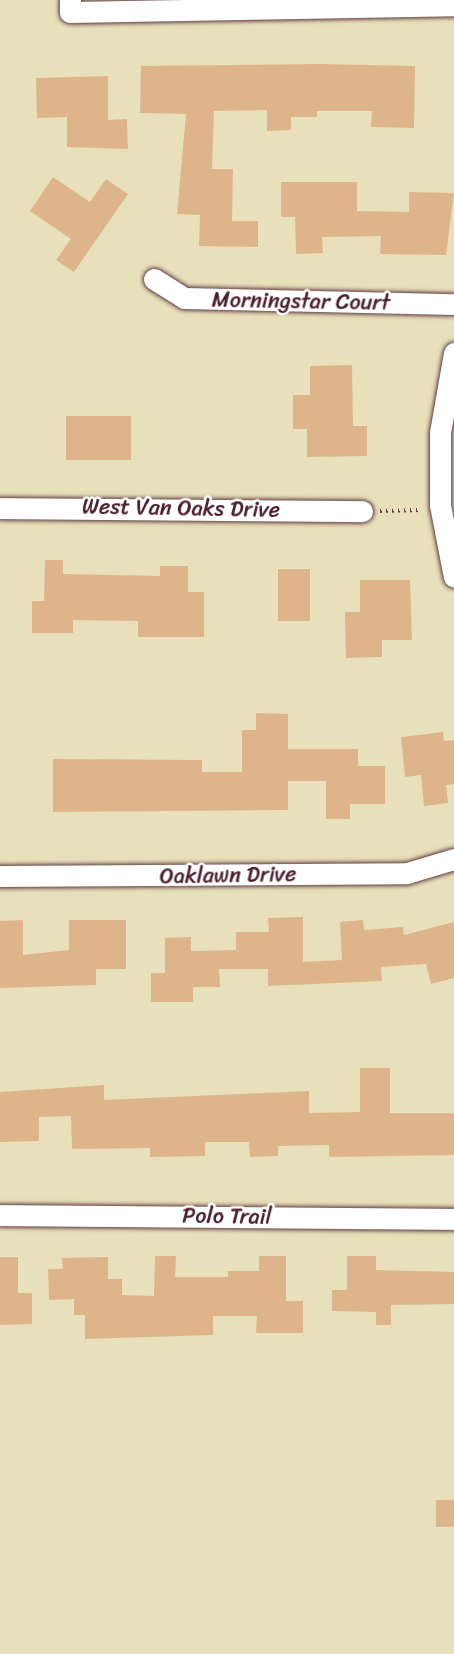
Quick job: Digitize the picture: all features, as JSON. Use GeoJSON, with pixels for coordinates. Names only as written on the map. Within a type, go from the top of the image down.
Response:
{"type":"FeatureCollection","features":[{"type":"Feature","properties":{"kind":"street"},"geometry":{"type":"LineString","coordinates":[[70,0],[70,12],[454,5]]}},
{"type":"Feature","properties":{"kind":"street","name":"Morningstar Court"},"geometry":{"type":"LineString","coordinates":[[154,279],[184,298],[454,304]]}},
{"type":"Feature","properties":{"kind":"street"},"geometry":{"type":"LineString","coordinates":[[454,353],[440,432],[441,510],[454,577]]}},
{"type":"Feature","properties":{"kind":"street","name":"West Van Oaks Drive"},"geometry":{"type":"LineString","coordinates":[[0,507],[362,511]]}},
{"type":"Feature","properties":{"kind":"street","name":"Oaklawn Drive"},"geometry":{"type":"LineString","coordinates":[[0,876],[407,873],[454,859]]}},
{"type":"Feature","properties":{"kind":"street","name":"Polo Trail"},"geometry":{"type":"LineString","coordinates":[[0,1215],[454,1219]]}},
{"type":"Feature","properties":{"kind":"path"},"geometry":{"type":"LineString","coordinates":[[362,511],[441,510]]}},
{"type":"Feature","properties":{"kind":"building"},"geometry":{"type":"Polygon","coordinates":[[[319,64],[415,66],[414,128],[371,127],[372,111],[317,111],[317,117],[291,117],[291,130],[267,131],[267,110],[214,111],[212,169],[233,169],[232,221],[258,221],[258,247],[199,246],[200,215],[177,214],[186,114],[140,113],[141,66],[319,64]]]}},
{"type":"Feature","properties":{"kind":"building"},"geometry":{"type":"Polygon","coordinates":[[[108,76],[108,120],[127,119],[128,149],[67,147],[67,117],[37,118],[36,78],[108,76]]]}},
{"type":"Feature","properties":{"kind":"building"},"geometry":{"type":"Polygon","coordinates":[[[53,177],[90,202],[106,179],[128,194],[74,272],[56,260],[71,239],[30,211],[53,177]]]}},
{"type":"Feature","properties":{"kind":"building"},"geometry":{"type":"Polygon","coordinates":[[[281,182],[357,182],[357,211],[409,212],[409,192],[454,193],[446,255],[380,254],[381,236],[322,237],[323,253],[296,254],[295,217],[281,217],[281,182]]]}},
{"type":"Feature","properties":{"kind":"building"},"geometry":{"type":"Polygon","coordinates":[[[352,365],[353,426],[367,426],[367,456],[307,457],[307,429],[293,429],[293,395],[310,395],[310,366],[352,365]]]}},
{"type":"Feature","properties":{"kind":"building"},"geometry":{"type":"Polygon","coordinates":[[[66,416],[131,416],[131,460],[66,460],[66,416]]]}},
{"type":"Feature","properties":{"kind":"building"},"geometry":{"type":"Polygon","coordinates":[[[45,560],[63,560],[63,574],[160,576],[160,566],[188,566],[188,592],[204,592],[204,637],[138,637],[138,621],[73,620],[73,633],[32,633],[32,601],[44,601],[45,560]]]}},
{"type":"Feature","properties":{"kind":"building"},"geometry":{"type":"Polygon","coordinates":[[[278,569],[310,569],[310,621],[278,621],[278,569]]]}},
{"type":"Feature","properties":{"kind":"building"},"geometry":{"type":"Polygon","coordinates":[[[360,580],[410,580],[412,640],[382,640],[382,657],[346,658],[345,612],[360,612],[360,580]]]}},
{"type":"Feature","properties":{"kind":"building"},"geometry":{"type":"Polygon","coordinates":[[[256,713],[288,714],[288,749],[358,749],[358,766],[385,766],[385,804],[350,804],[350,819],[326,819],[326,781],[288,781],[288,810],[53,812],[53,759],[202,760],[202,772],[242,772],[242,730],[256,730],[256,713]]]}},
{"type":"Feature","properties":{"kind":"building"},"geometry":{"type":"Polygon","coordinates":[[[443,732],[444,741],[454,740],[454,784],[446,785],[448,803],[424,806],[421,775],[405,777],[401,737],[443,732]]]}},
{"type":"Feature","properties":{"kind":"building"},"geometry":{"type":"Polygon","coordinates":[[[303,917],[303,962],[342,960],[340,922],[363,920],[364,930],[403,927],[404,935],[454,922],[454,978],[431,984],[426,964],[381,967],[382,981],[268,986],[268,969],[219,969],[220,987],[193,987],[193,1002],[151,1002],[151,973],[165,973],[165,938],[191,937],[191,951],[236,950],[236,932],[269,932],[268,918],[303,917]]]}},
{"type":"Feature","properties":{"kind":"building"},"geometry":{"type":"Polygon","coordinates":[[[23,920],[23,955],[69,950],[69,920],[126,920],[126,969],[96,969],[96,985],[0,988],[0,921],[23,920]]]}},
{"type":"Feature","properties":{"kind":"building"},"geometry":{"type":"Polygon","coordinates":[[[360,1068],[390,1068],[390,1113],[454,1113],[454,1155],[329,1157],[329,1145],[278,1146],[278,1156],[250,1157],[249,1142],[205,1142],[205,1156],[150,1157],[150,1148],[72,1149],[71,1116],[39,1117],[39,1141],[0,1142],[0,1092],[104,1085],[104,1100],[309,1091],[309,1113],[360,1112],[360,1068]]]}},
{"type":"Feature","properties":{"kind":"building"},"geometry":{"type":"Polygon","coordinates":[[[155,1256],[176,1256],[175,1277],[228,1277],[228,1271],[259,1271],[259,1256],[286,1256],[286,1301],[303,1301],[303,1333],[256,1333],[257,1316],[213,1316],[213,1335],[85,1339],[85,1315],[74,1315],[74,1299],[49,1300],[48,1269],[63,1269],[62,1258],[108,1257],[108,1279],[122,1279],[122,1295],[154,1296],[155,1256]]]}},
{"type":"Feature","properties":{"kind":"building"},"geometry":{"type":"Polygon","coordinates":[[[347,1256],[376,1256],[376,1270],[454,1272],[454,1304],[391,1305],[391,1325],[376,1325],[376,1312],[332,1311],[332,1290],[347,1290],[347,1256]]]}},
{"type":"Feature","properties":{"kind":"building"},"geometry":{"type":"Polygon","coordinates":[[[0,1257],[18,1257],[18,1293],[32,1293],[32,1324],[0,1325],[0,1257]]]}},
{"type":"Feature","properties":{"kind":"building"},"geometry":{"type":"Polygon","coordinates":[[[436,1500],[454,1500],[454,1527],[436,1527],[436,1500]]]}}]}
